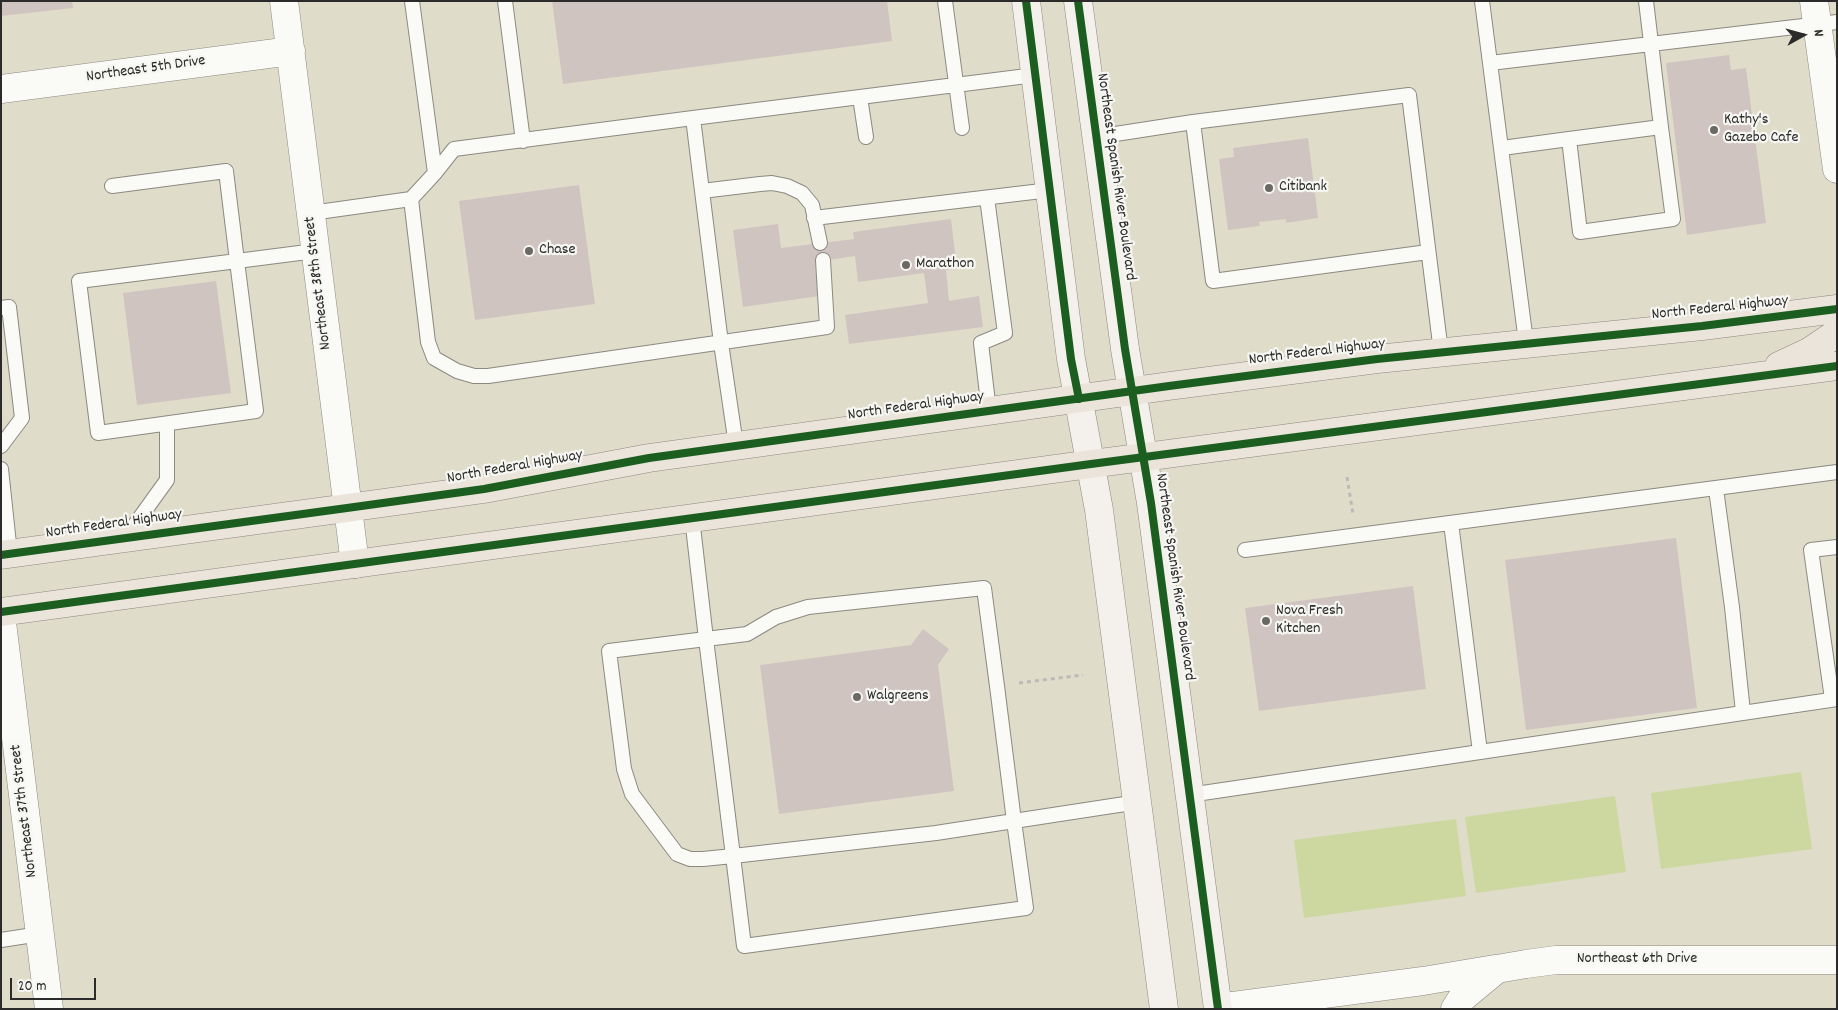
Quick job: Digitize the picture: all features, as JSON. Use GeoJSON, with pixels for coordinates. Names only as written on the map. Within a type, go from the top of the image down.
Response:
{"type":"FeatureCollection","features":[{"type":"Feature","properties":{"kind":"main road"},"geometry":{"type":"LineString","coordinates":[[1026,1],[1071,359],[1100,510],[1164,1009]]}},
{"type":"Feature","properties":{"kind":"main road","name":"Northeast Spanish River Boulevard"},"geometry":{"type":"LineString","coordinates":[[1078,1],[1143,458],[1218,1009]]}},
{"type":"Feature","properties":{"kind":"main road","name":"North Federal Highway"},"geometry":{"type":"LineString","coordinates":[[6,554],[347,508],[484,488],[649,458],[1079,398],[1526,342],[1702,326],[1837,309]]}},
{"type":"Feature","properties":{"kind":"main road"},"geometry":{"type":"LineString","coordinates":[[1758,377],[1809,352],[1837,333]]}},
{"type":"Feature","properties":{"kind":"main road"},"geometry":{"type":"LineString","coordinates":[[1,612],[1091,464],[1837,366]]}},
{"type":"Feature","properties":{"kind":"street","name":"Northeast 38th Street"},"geometry":{"type":"LineString","coordinates":[[284,1],[355,564]]}},
{"type":"Feature","properties":{"kind":"street"},"geometry":{"type":"LineString","coordinates":[[1823,16],[1837,169]]}},
{"type":"Feature","properties":{"kind":"street","name":"Northeast 5th Drive"},"geometry":{"type":"LineString","coordinates":[[1,89],[291,50]]}},
{"type":"Feature","properties":{"kind":"street","name":"Northeast 37th Street"},"geometry":{"type":"LineString","coordinates":[[1,612],[49,1009]]}},
{"type":"Feature","properties":{"kind":"street","name":"Northeast 6th Drive"},"geometry":{"type":"LineString","coordinates":[[1218,1009],[1353,1000],[1423,982],[1497,968],[1556,960],[1837,960]]}},
{"type":"Feature","properties":{"kind":"street"},"geometry":{"type":"LineString","coordinates":[[1455,1009],[1462,998],[1497,968]]}},
{"type":"Feature","properties":{"kind":"lane"},"geometry":{"type":"LineString","coordinates":[[412,1],[435,173]]}},
{"type":"Feature","properties":{"kind":"lane"},"geometry":{"type":"LineString","coordinates":[[504,1],[523,140]]}},
{"type":"Feature","properties":{"kind":"lane"},"geometry":{"type":"LineString","coordinates":[[945,1],[962,128]]}},
{"type":"Feature","properties":{"kind":"lane"},"geometry":{"type":"LineString","coordinates":[[1482,1],[1526,342]]}},
{"type":"Feature","properties":{"kind":"lane"},"geometry":{"type":"LineString","coordinates":[[1569,139],[1580,232],[1673,219],[1646,1]]}},
{"type":"Feature","properties":{"kind":"lane"},"geometry":{"type":"LineString","coordinates":[[1490,62],[1651,44],[1823,16]]}},
{"type":"Feature","properties":{"kind":"lane"},"geometry":{"type":"LineString","coordinates":[[310,214],[411,199],[454,149],[1035,75]]}},
{"type":"Feature","properties":{"kind":"lane"},"geometry":{"type":"LineString","coordinates":[[1096,137],[1193,122],[1409,95],[1441,352]]}},
{"type":"Feature","properties":{"kind":"lane"},"geometry":{"type":"LineString","coordinates":[[860,97],[866,136]]}},
{"type":"Feature","properties":{"kind":"lane"},"geometry":{"type":"LineString","coordinates":[[693,118],[721,343],[736,445]]}},
{"type":"Feature","properties":{"kind":"lane"},"geometry":{"type":"LineString","coordinates":[[1193,122],[1213,281],[1428,252]]}},
{"type":"Feature","properties":{"kind":"lane"},"geometry":{"type":"LineString","coordinates":[[1502,148],[1661,127]]}},
{"type":"Feature","properties":{"kind":"lane"},"geometry":{"type":"LineString","coordinates":[[112,186],[226,171],[237,261],[256,412],[98,433],[80,281],[237,261],[315,252]]}},
{"type":"Feature","properties":{"kind":"lane"},"geometry":{"type":"LineString","coordinates":[[702,191],[766,184],[787,186],[802,193],[812,205],[820,243]]}},
{"type":"Feature","properties":{"kind":"lane"},"geometry":{"type":"LineString","coordinates":[[814,218],[1050,190]]}},
{"type":"Feature","properties":{"kind":"lane"},"geometry":{"type":"LineString","coordinates":[[987,198],[1005,333],[981,343],[990,411]]}},
{"type":"Feature","properties":{"kind":"lane"},"geometry":{"type":"LineString","coordinates":[[411,199],[428,342],[434,358],[457,371],[474,376],[488,376],[827,327],[823,260]]}},
{"type":"Feature","properties":{"kind":"lane"},"geometry":{"type":"LineString","coordinates":[[1,308],[9,307],[22,418],[1,446]]}},
{"type":"Feature","properties":{"kind":"lane"},"geometry":{"type":"LineString","coordinates":[[126,538],[167,480],[167,424]]}},
{"type":"Feature","properties":{"kind":"lane"},"geometry":{"type":"LineString","coordinates":[[1,469],[6,554]]}},
{"type":"Feature","properties":{"kind":"lane"},"geometry":{"type":"LineString","coordinates":[[1245,550],[1837,472]]}},
{"type":"Feature","properties":{"kind":"lane"},"geometry":{"type":"LineString","coordinates":[[1716,489],[1732,607],[1743,712]]}},
{"type":"Feature","properties":{"kind":"lane"},"geometry":{"type":"LineString","coordinates":[[692,518],[706,639],[733,856],[744,946],[1026,908],[1014,821],[984,588],[808,607],[776,617],[747,634],[706,639],[610,651],[624,768],[632,794],[677,854],[690,859],[733,856],[936,833],[1014,821],[1138,802]]}},
{"type":"Feature","properties":{"kind":"lane"},"geometry":{"type":"LineString","coordinates":[[1451,523],[1480,752]]}},
{"type":"Feature","properties":{"kind":"lane"},"geometry":{"type":"LineString","coordinates":[[1189,795],[1834,699],[1811,550],[1837,547]]}},
{"type":"Feature","properties":{"kind":"lane"},"geometry":{"type":"LineString","coordinates":[[1,940],[40,934]]}},
{"type":"Feature","properties":{"kind":"path"},"geometry":{"type":"LineString","coordinates":[[1347,477],[1355,536]]}},
{"type":"Feature","properties":{"kind":"path"},"geometry":{"type":"LineString","coordinates":[[997,686],[1083,675]]}},
{"type":"Feature","properties":{"kind":"green space"},"geometry":{"type":"Polygon","coordinates":[[[1801,772],[1812,849],[1661,869],[1651,793],[1801,772]]]}},
{"type":"Feature","properties":{"kind":"green space"},"geometry":{"type":"Polygon","coordinates":[[[1615,796],[1626,872],[1476,893],[1465,817],[1615,796]]]}},
{"type":"Feature","properties":{"kind":"green space"},"geometry":{"type":"Polygon","coordinates":[[[1456,819],[1466,896],[1304,918],[1294,840],[1456,819]]]}},
{"type":"Feature","properties":{"kind":"building"},"geometry":{"type":"Polygon","coordinates":[[[1,1],[72,1],[73,8],[1,16],[1,1]]]}},
{"type":"Feature","properties":{"kind":"building"},"geometry":{"type":"Polygon","coordinates":[[[552,1],[887,1],[892,41],[563,84],[552,1]]]}},
{"type":"Feature","properties":{"kind":"building","name":"Kathy's Gazebo Cafe"},"geometry":{"type":"Polygon","coordinates":[[[1729,55],[1731,70],[1746,68],[1766,223],[1687,235],[1666,63],[1729,55]]]}},
{"type":"Feature","properties":{"kind":"building","name":"Citibank"},"geometry":{"type":"Polygon","coordinates":[[[1308,138],[1318,218],[1286,223],[1286,219],[1259,222],[1260,226],[1228,230],[1219,159],[1234,157],[1233,148],[1308,138]]]}},
{"type":"Feature","properties":{"kind":"building"},"geometry":{"type":"Polygon","coordinates":[[[579,185],[595,304],[475,320],[459,201],[579,185]]]}},
{"type":"Feature","properties":{"kind":"building","name":"Marathon"},"geometry":{"type":"Polygon","coordinates":[[[951,219],[957,269],[946,270],[949,301],[979,296],[983,327],[849,344],[845,315],[928,303],[924,273],[858,282],[855,256],[815,262],[819,296],[743,307],[733,230],[778,224],[781,248],[854,239],[853,232],[951,219]]]}},
{"type":"Feature","properties":{"kind":"building"},"geometry":{"type":"Polygon","coordinates":[[[216,281],[231,393],[137,405],[123,293],[216,281]]]}},
{"type":"Feature","properties":{"kind":"building"},"geometry":{"type":"Polygon","coordinates":[[[1676,538],[1697,708],[1526,730],[1505,560],[1676,538]]]}},
{"type":"Feature","properties":{"kind":"building"},"geometry":{"type":"Polygon","coordinates":[[[1413,586],[1426,689],[1259,711],[1245,608],[1413,586]]]}},
{"type":"Feature","properties":{"kind":"building"},"geometry":{"type":"Polygon","coordinates":[[[923,629],[949,649],[938,665],[954,791],[779,814],[760,665],[911,645],[923,629]]]}},
{"type":"Feature","properties":{"kind":"cycle path"},"geometry":{"type":"LineString","coordinates":[[1026,1],[1071,359],[1079,399]]}},
{"type":"Feature","properties":{"kind":"cycle path"},"geometry":{"type":"LineString","coordinates":[[1078,1],[1125,349],[1151,503],[1218,1009]]}},
{"type":"Feature","properties":{"kind":"cycle path"},"geometry":{"type":"LineString","coordinates":[[1,555],[484,489],[649,458],[1169,386],[1377,359],[1702,326],[1837,309]]}},
{"type":"Feature","properties":{"kind":"cycle path"},"geometry":{"type":"LineString","coordinates":[[1,612],[1091,464],[1837,366]]}},
{"type":"Feature","properties":{"kind":"place","name":"Kathy's Gazebo Cafe"},"geometry":{"type":"Point","coordinates":[1714,130]}},
{"type":"Feature","properties":{"kind":"place","name":"Citibank"},"geometry":{"type":"Point","coordinates":[1269,188]}},
{"type":"Feature","properties":{"kind":"place","name":"Chase"},"geometry":{"type":"Point","coordinates":[529,251]}},
{"type":"Feature","properties":{"kind":"place","name":"Marathon"},"geometry":{"type":"Point","coordinates":[906,265]}},
{"type":"Feature","properties":{"kind":"place","name":"Nova Fresh Kitchen"},"geometry":{"type":"Point","coordinates":[1266,621]}},
{"type":"Feature","properties":{"kind":"place","name":"Walgreens"},"geometry":{"type":"Point","coordinates":[857,697]}}]}
